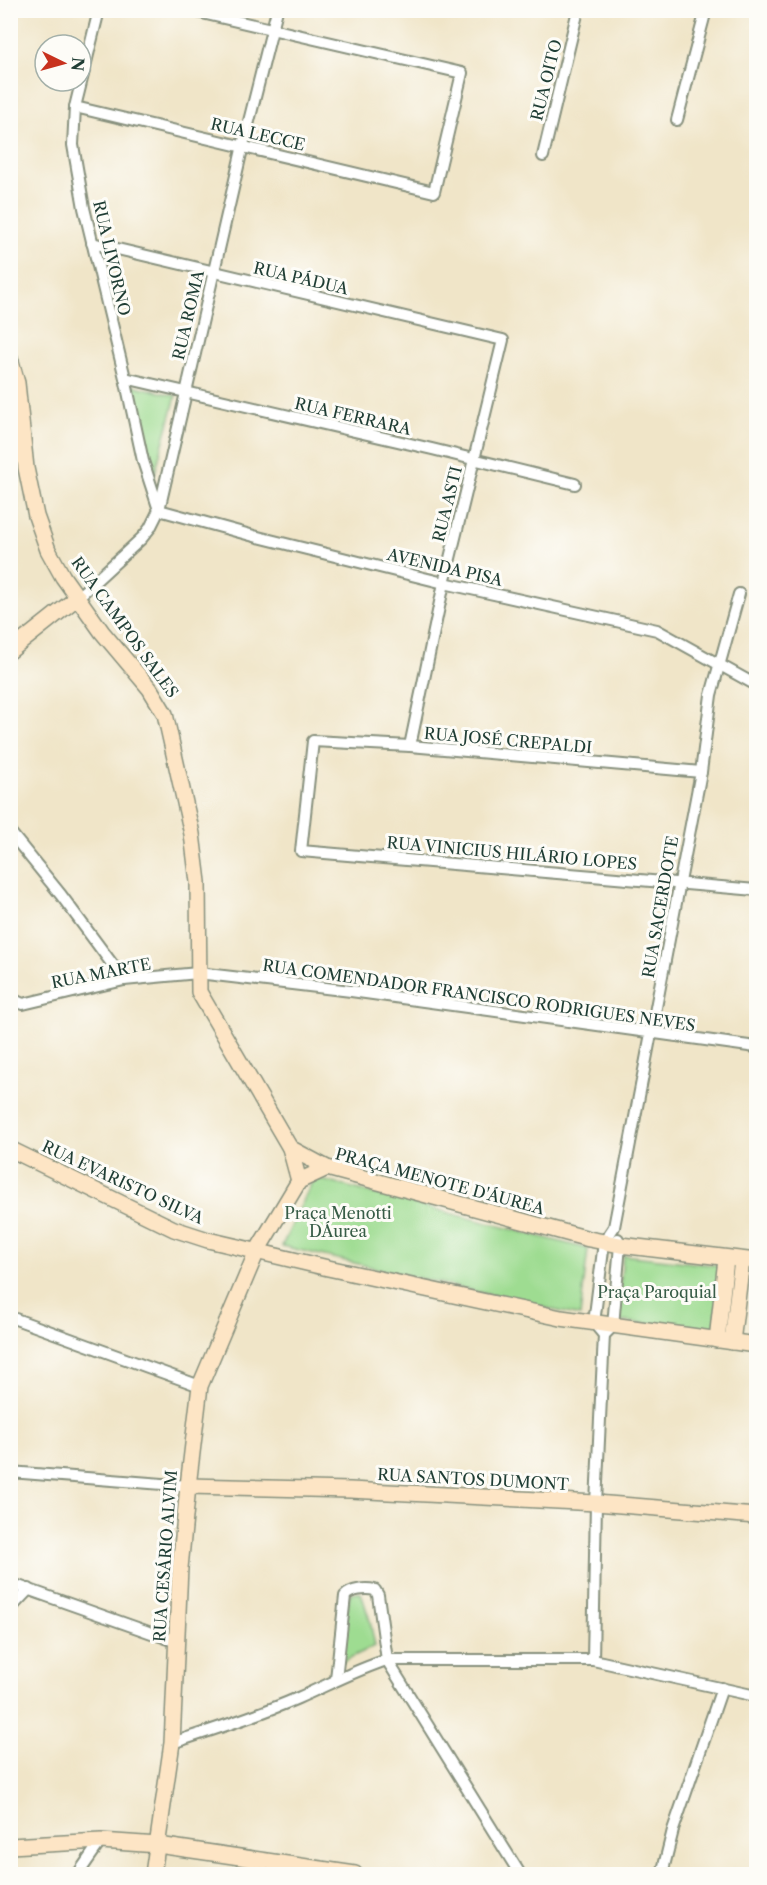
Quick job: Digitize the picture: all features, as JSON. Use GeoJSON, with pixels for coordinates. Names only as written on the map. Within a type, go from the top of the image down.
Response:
{"type":"FeatureCollection","features":[{"type":"Feature","properties":{"kind":"street","name":"RUA LIVORNO"},"geometry":{"type":"LineString","coordinates":[[99,10],[75,108],[73,145],[92,243],[143,461],[159,510]]}},
{"type":"Feature","properties":{"kind":"street"},"geometry":{"type":"LineString","coordinates":[[189,10],[272,30]]}},
{"type":"Feature","properties":{"kind":"street","name":"RUA ROMA"},"geometry":{"type":"LineString","coordinates":[[78,597],[142,538],[159,510],[243,145],[277,10]]}},
{"type":"Feature","properties":{"kind":"street","name":"RUA OITO"},"geometry":{"type":"LineString","coordinates":[[543,156],[578,10]]}},
{"type":"Feature","properties":{"kind":"street"},"geometry":{"type":"LineString","coordinates":[[677,120],[706,10]]}},
{"type":"Feature","properties":{"kind":"street","name":"RUA LECCE"},"geometry":{"type":"LineString","coordinates":[[75,108],[243,145],[434,192],[462,73],[272,30]]}},
{"type":"Feature","properties":{"kind":"street","name":"RUA PÁDUA"},"geometry":{"type":"LineString","coordinates":[[92,243],[503,340]]}},
{"type":"Feature","properties":{"kind":"street","name":"RUA ASTI"},"geometry":{"type":"LineString","coordinates":[[410,746],[444,583],[503,340]]}},
{"type":"Feature","properties":{"kind":"street","name":"RUA CAMPOS SALES"},"geometry":{"type":"LineString","coordinates":[[10,358],[17,383],[26,468],[36,516],[48,550],[63,577],[102,632],[150,689],[165,714],[192,834],[197,873],[199,993],[290,1148],[299,1181]]}},
{"type":"Feature","properties":{"kind":"street","name":"RUA FERRARA"},"geometry":{"type":"LineString","coordinates":[[125,378],[574,484]]}},
{"type":"Feature","properties":{"kind":"street","name":"AVENIDA PISA"},"geometry":{"type":"LineString","coordinates":[[159,510],[444,583],[657,630],[756,686]]}},
{"type":"Feature","properties":{"kind":"street","name":"RUA SACERDOTE"},"geometry":{"type":"LineString","coordinates":[[604,1242],[615,1227],[701,772],[711,695],[739,594]]}},
{"type":"Feature","properties":{"kind":"street"},"geometry":{"type":"LineString","coordinates":[[10,651],[78,597]]}},
{"type":"Feature","properties":{"kind":"street","name":"RUA JOSÉ CREPALDI"},"geometry":{"type":"LineString","coordinates":[[301,851],[313,741],[410,746],[701,772]]}},
{"type":"Feature","properties":{"kind":"street"},"geometry":{"type":"LineString","coordinates":[[10,832],[61,895],[124,980]]}},
{"type":"Feature","properties":{"kind":"street","name":"RUA VINICIUS HILÁRIO LOPES"},"geometry":{"type":"LineString","coordinates":[[301,851],[756,890]]}},
{"type":"Feature","properties":{"kind":"street","name":"RUA MARTE"},"geometry":{"type":"LineString","coordinates":[[10,998],[23,1004],[124,980],[198,973]]}},
{"type":"Feature","properties":{"kind":"street","name":"RUA COMENDADOR FRANCISCO RODRIGUES NEVES"},"geometry":{"type":"LineString","coordinates":[[198,973],[363,992],[756,1047]]}},
{"type":"Feature","properties":{"kind":"street"},"geometry":{"type":"LineString","coordinates":[[290,1148],[327,1168]]}},
{"type":"Feature","properties":{"kind":"street","name":"RUA EVARISTO SILVA"},"geometry":{"type":"LineString","coordinates":[[10,1149],[174,1229],[208,1240],[257,1251]]}},
{"type":"Feature","properties":{"kind":"street","name":"PRAÇA MENOTE D'ÁUREA"},"geometry":{"type":"LineString","coordinates":[[299,1181],[327,1168],[604,1242],[749,1261]]}},
{"type":"Feature","properties":{"kind":"street"},"geometry":{"type":"LineString","coordinates":[[299,1181],[257,1251],[328,1269],[594,1323],[608,1330],[756,1345]]}},
{"type":"Feature","properties":{"kind":"street","name":"RUA SACERDOTE"},"geometry":{"type":"LineString","coordinates":[[615,1227],[620,1245]]}},
{"type":"Feature","properties":{"kind":"street"},"geometry":{"type":"LineString","coordinates":[[594,1323],[604,1242]]}},
{"type":"Feature","properties":{"kind":"street"},"geometry":{"type":"LineString","coordinates":[[593,1660],[596,1503],[608,1330],[620,1245]]}},
{"type":"Feature","properties":{"kind":"street","name":"RUA CESÁRIO ALVIM"},"geometry":{"type":"LineString","coordinates":[[153,1875],[172,1743],[188,1486],[200,1386],[257,1251]]}},
{"type":"Feature","properties":{"kind":"street"},"geometry":{"type":"LineString","coordinates":[[725,1341],[726,1258]]}},
{"type":"Feature","properties":{"kind":"street"},"geometry":{"type":"LineString","coordinates":[[725,1341],[749,1261]]}},
{"type":"Feature","properties":{"kind":"street"},"geometry":{"type":"LineString","coordinates":[[10,1317],[200,1386]]}},
{"type":"Feature","properties":{"kind":"street"},"geometry":{"type":"LineString","coordinates":[[10,1472],[188,1486]]}},
{"type":"Feature","properties":{"kind":"street","name":"RUA SANTOS DUMONT"},"geometry":{"type":"LineString","coordinates":[[188,1486],[350,1490],[596,1503],[756,1516]]}},
{"type":"Feature","properties":{"kind":"street"},"geometry":{"type":"LineString","coordinates":[[10,1583],[177,1642]]}},
{"type":"Feature","properties":{"kind":"street"},"geometry":{"type":"LineString","coordinates":[[10,1609],[29,1589]]}},
{"type":"Feature","properties":{"kind":"street"},"geometry":{"type":"LineString","coordinates":[[336,1679],[343,1602],[348,1593],[375,1590],[378,1595],[387,1660],[520,1875]]}},
{"type":"Feature","properties":{"kind":"street"},"geometry":{"type":"LineString","coordinates":[[172,1743],[245,1719],[359,1669],[387,1660],[593,1660],[756,1696]]}},
{"type":"Feature","properties":{"kind":"street"},"geometry":{"type":"LineString","coordinates":[[662,1875],[673,1830],[722,1688]]}},
{"type":"Feature","properties":{"kind":"street"},"geometry":{"type":"LineString","coordinates":[[78,1875],[101,1841]]}},
{"type":"Feature","properties":{"kind":"street"},"geometry":{"type":"LineString","coordinates":[[10,1846],[101,1841],[158,1845],[355,1875]]}},
{"type":"Feature","properties":{"kind":"green space"},"geometry":{"type":"Polygon","coordinates":[[[132,385],[176,396],[154,476],[132,385]]]}},
{"type":"Feature","properties":{"kind":"green space","name":"Praça Menotti DÁurea"},"geometry":{"type":"Polygon","coordinates":[[[314,1178],[588,1249],[580,1316],[282,1246],[314,1178]]]}},
{"type":"Feature","properties":{"kind":"green space","name":"Praça Paroquial"},"geometry":{"type":"Polygon","coordinates":[[[623,1255],[721,1266],[715,1330],[617,1321],[623,1255]]]}},
{"type":"Feature","properties":{"kind":"green space"},"geometry":{"type":"Polygon","coordinates":[[[350,1593],[361,1593],[375,1646],[339,1663],[350,1593]]]}}]}
